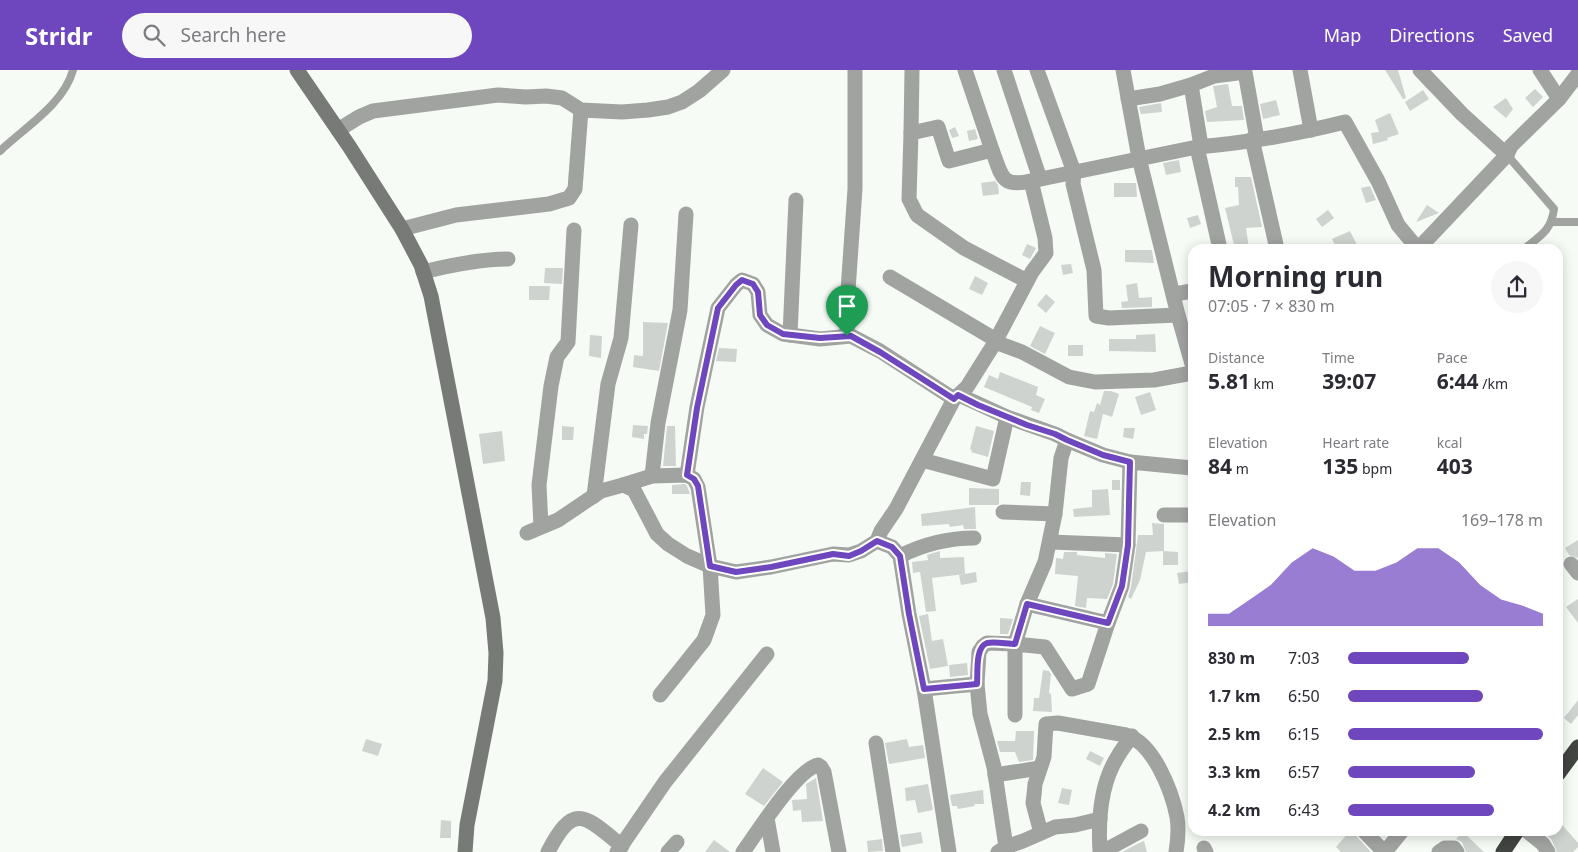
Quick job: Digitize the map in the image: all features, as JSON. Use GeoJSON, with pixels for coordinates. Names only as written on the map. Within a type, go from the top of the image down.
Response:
{"type":"FeatureCollection","features":[{"type":"Feature","properties":{"kind":"highway"},"geometry":{"type":"LineString","coordinates":[[1573,763],[1578,747]]}},
{"type":"Feature","properties":{"kind":"highway"},"geometry":{"type":"LineString","coordinates":[[1503,852],[1514,836]]}},
{"type":"Feature","properties":{"kind":"street"},"geometry":{"type":"LineString","coordinates":[[297,70],[402,229],[423,272],[431,296],[493,618],[496,653],[495,681],[467,825],[465,852]]}},
{"type":"Feature","properties":{"kind":"street"},"geometry":{"type":"LineString","coordinates":[[338,130],[358,117],[373,111],[498,95],[562,98],[581,110],[622,112],[668,107],[682,102],[699,91],[724,70]]}},
{"type":"Feature","properties":{"kind":"street"},"geometry":{"type":"LineString","coordinates":[[847,336],[847,305],[855,189],[855,70]]}},
{"type":"Feature","properties":{"kind":"street"},"geometry":{"type":"LineString","coordinates":[[912,70],[909,199],[917,215],[964,248],[1027,280]]}},
{"type":"Feature","properties":{"kind":"street"},"geometry":{"type":"LineString","coordinates":[[964,70],[1003,178],[1007,182],[1016,184],[1199,146],[1311,130],[1345,122],[1378,181],[1398,225],[1414,244]]}},
{"type":"Feature","properties":{"kind":"street"},"geometry":{"type":"LineString","coordinates":[[623,485],[634,490],[657,534],[687,556],[710,566],[736,572],[833,554],[849,556],[877,541],[956,397],[967,387],[995,341],[1027,280],[1046,253],[1035,180],[1004,70]]}},
{"type":"Feature","properties":{"kind":"street"},"geometry":{"type":"LineString","coordinates":[[1037,70],[1074,172],[1073,184],[1094,270],[1096,316],[1109,318],[1178,315]]}},
{"type":"Feature","properties":{"kind":"street"},"geometry":{"type":"LineString","coordinates":[[1123,70],[1139,158],[1152,215],[1188,350]]}},
{"type":"Feature","properties":{"kind":"street"},"geometry":{"type":"LineString","coordinates":[[1300,70],[1311,130]]}},
{"type":"Feature","properties":{"kind":"street"},"geometry":{"type":"LineString","coordinates":[[1420,70],[1462,114],[1508,155]]}},
{"type":"Feature","properties":{"kind":"street"},"geometry":{"type":"LineString","coordinates":[[1540,70],[1559,99]]}},
{"type":"Feature","properties":{"kind":"street"},"geometry":{"type":"LineString","coordinates":[[1128,99],[1160,94],[1214,76],[1244,71],[1255,139],[1277,244]]}},
{"type":"Feature","properties":{"kind":"street"},"geometry":{"type":"LineString","coordinates":[[1423,244],[1508,155],[1511,146],[1559,99],[1578,74]]}},
{"type":"Feature","properties":{"kind":"street"},"geometry":{"type":"LineString","coordinates":[[1191,85],[1199,146],[1219,244]]}},
{"type":"Feature","properties":{"kind":"street"},"geometry":{"type":"LineString","coordinates":[[402,229],[456,215],[549,204],[570,198],[575,189],[581,110]]}},
{"type":"Feature","properties":{"kind":"street"},"geometry":{"type":"LineString","coordinates":[[911,133],[938,127],[949,161],[992,150]]}},
{"type":"Feature","properties":{"kind":"street"},"geometry":{"type":"LineString","coordinates":[[790,335],[796,200]]}},
{"type":"Feature","properties":{"kind":"street"},"geometry":{"type":"LineString","coordinates":[[652,476],[658,423],[680,310],[686,214]]}},
{"type":"Feature","properties":{"kind":"street"},"geometry":{"type":"LineString","coordinates":[[594,496],[608,384],[621,338],[631,224]]}},
{"type":"Feature","properties":{"kind":"street"},"geometry":{"type":"LineString","coordinates":[[541,526],[539,485],[556,357],[568,342],[574,230]]}},
{"type":"Feature","properties":{"kind":"street"},"geometry":{"type":"LineString","coordinates":[[423,272],[452,264],[489,259],[508,259]]}},
{"type":"Feature","properties":{"kind":"street"},"geometry":{"type":"LineString","coordinates":[[890,277],[995,341],[1022,352],[1069,377],[1095,382],[1154,380],[1188,374]]}},
{"type":"Feature","properties":{"kind":"street"},"geometry":{"type":"LineString","coordinates":[[687,475],[697,408],[718,308],[742,280],[753,284],[758,292],[760,315],[767,325],[783,334],[820,338],[851,336],[956,397],[1055,434],[1103,455],[1130,462],[1188,468]]}},
{"type":"Feature","properties":{"kind":"street"},"geometry":{"type":"LineString","coordinates":[[1174,294],[1188,292]]}},
{"type":"Feature","properties":{"kind":"street"},"geometry":{"type":"LineString","coordinates":[[922,460],[993,480],[1007,417]]}},
{"type":"Feature","properties":{"kind":"street"},"geometry":{"type":"LineString","coordinates":[[1015,715],[1015,644],[1027,604],[1045,562],[1055,514],[1061,458],[1067,440]]}},
{"type":"Feature","properties":{"kind":"street"},"geometry":{"type":"LineString","coordinates":[[1100,819],[1075,825],[1055,826],[1023,842],[1002,849],[995,775],[980,714],[977,684],[979,652],[988,643],[1045,647],[1072,689],[1088,684],[1122,586],[1128,545],[1130,462]]}},
{"type":"Feature","properties":{"kind":"street"},"geometry":{"type":"LineString","coordinates":[[527,533],[558,520],[601,491],[652,476],[687,475],[694,479],[698,486],[710,566],[713,615],[704,640],[660,695]]}},
{"type":"Feature","properties":{"kind":"street"},"geometry":{"type":"LineString","coordinates":[[1003,512],[1055,514]]}},
{"type":"Feature","properties":{"kind":"street"},"geometry":{"type":"LineString","coordinates":[[1164,515],[1188,515]]}},
{"type":"Feature","properties":{"kind":"street"},"geometry":{"type":"LineString","coordinates":[[900,556],[935,542],[959,538],[974,538]]}},
{"type":"Feature","properties":{"kind":"street"},"geometry":{"type":"LineString","coordinates":[[877,541],[892,547],[900,556],[924,689],[949,852]]}},
{"type":"Feature","properties":{"kind":"street"},"geometry":{"type":"LineString","coordinates":[[1050,542],[1128,545]]}},
{"type":"Feature","properties":{"kind":"street"},"geometry":{"type":"LineString","coordinates":[[1027,604],[1108,623]]}},
{"type":"Feature","properties":{"kind":"street"},"geometry":{"type":"LineString","coordinates":[[548,852],[558,832],[568,821],[576,819],[585,819],[594,823],[620,849],[665,782],[767,654]]}},
{"type":"Feature","properties":{"kind":"street"},"geometry":{"type":"LineString","coordinates":[[924,689],[977,684]]}},
{"type":"Feature","properties":{"kind":"street"},"geometry":{"type":"LineString","coordinates":[[1041,833],[1033,803],[1035,784],[1044,757],[1046,724],[1058,723],[1132,736],[1147,749],[1159,768],[1173,802],[1178,834],[1176,852]]}},
{"type":"Feature","properties":{"kind":"street"},"geometry":{"type":"LineString","coordinates":[[1132,736],[1118,756],[1103,792],[1100,819],[1101,852],[1141,831]]}},
{"type":"Feature","properties":{"kind":"street"},"geometry":{"type":"LineString","coordinates":[[876,743],[893,852]]}},
{"type":"Feature","properties":{"kind":"street"},"geometry":{"type":"LineString","coordinates":[[743,852],[767,818],[808,769],[818,765],[824,772],[838,852]]}},
{"type":"Feature","properties":{"kind":"street"},"geometry":{"type":"LineString","coordinates":[[995,775],[1040,768]]}},
{"type":"Feature","properties":{"kind":"street"},"geometry":{"type":"LineString","coordinates":[[767,818],[773,852]]}},
{"type":"Feature","properties":{"kind":"street"},"geometry":{"type":"LineString","coordinates":[[1369,836],[1384,852],[1398,836]]}},
{"type":"Feature","properties":{"kind":"street"},"geometry":{"type":"LineString","coordinates":[[1533,836],[1543,844],[1548,852]]}},
{"type":"Feature","properties":{"kind":"street"},"geometry":{"type":"LineString","coordinates":[[1439,852],[1449,847],[1454,848],[1457,852]]}},
{"type":"Feature","properties":{"kind":"lane"},"geometry":{"type":"LineString","coordinates":[[0,151],[62,95],[73,70]]}},
{"type":"Feature","properties":{"kind":"lane"},"geometry":{"type":"LineString","coordinates":[[1508,155],[1554,209],[1553,222],[1545,232],[1530,244]]}},
{"type":"Feature","properties":{"kind":"lane"},"geometry":{"type":"LineString","coordinates":[[1553,222],[1578,222]]}},
{"type":"Feature","properties":{"kind":"building"},"geometry":{"type":"Polygon","coordinates":[[[1385,70],[1398,70],[1406,98],[1403,99],[1385,70]]]}},
{"type":"Feature","properties":{"kind":"building"},"geometry":{"type":"Polygon","coordinates":[[[1228,84],[1232,106],[1242,106],[1244,120],[1207,122],[1205,111],[1217,107],[1213,86],[1228,84]]]}},
{"type":"Feature","properties":{"kind":"building"},"geometry":{"type":"Polygon","coordinates":[[[1535,89],[1543,97],[1533,107],[1525,98],[1535,89]]]}},
{"type":"Feature","properties":{"kind":"building"},"geometry":{"type":"Polygon","coordinates":[[[1423,90],[1429,99],[1410,111],[1405,102],[1423,90]]]}},
{"type":"Feature","properties":{"kind":"building"},"geometry":{"type":"Polygon","coordinates":[[[1506,98],[1513,109],[1506,118],[1493,107],[1506,98]]]}},
{"type":"Feature","properties":{"kind":"building"},"geometry":{"type":"Polygon","coordinates":[[[1276,100],[1280,115],[1263,119],[1260,104],[1276,100]]]}},
{"type":"Feature","properties":{"kind":"building"},"geometry":{"type":"Polygon","coordinates":[[[1161,103],[1162,112],[1141,114],[1139,107],[1161,103]]]}},
{"type":"Feature","properties":{"kind":"building"},"geometry":{"type":"Polygon","coordinates":[[[1390,113],[1399,134],[1387,138],[1388,140],[1373,144],[1371,133],[1379,132],[1375,120],[1390,113]]]}},
{"type":"Feature","properties":{"kind":"building"},"geometry":{"type":"Polygon","coordinates":[[[955,127],[959,136],[952,138],[949,130],[955,127]]]}},
{"type":"Feature","properties":{"kind":"building"},"geometry":{"type":"Polygon","coordinates":[[[975,129],[978,139],[969,141],[967,131],[975,129]]]}},
{"type":"Feature","properties":{"kind":"building"},"geometry":{"type":"Polygon","coordinates":[[[1179,160],[1181,172],[1166,175],[1163,163],[1179,160]]]}},
{"type":"Feature","properties":{"kind":"building"},"geometry":{"type":"Polygon","coordinates":[[[1235,177],[1251,177],[1262,227],[1246,228],[1248,244],[1234,244],[1225,208],[1239,205],[1238,187],[1235,187],[1235,177]]]}},
{"type":"Feature","properties":{"kind":"building"},"geometry":{"type":"Polygon","coordinates":[[[995,181],[998,185],[999,194],[983,196],[981,183],[995,181]]]}},
{"type":"Feature","properties":{"kind":"building"},"geometry":{"type":"Polygon","coordinates":[[[1114,183],[1136,183],[1137,197],[1114,197],[1114,183]]]}},
{"type":"Feature","properties":{"kind":"building"},"geometry":{"type":"Polygon","coordinates":[[[1370,186],[1376,200],[1366,203],[1361,188],[1370,186]]]}},
{"type":"Feature","properties":{"kind":"building"},"geometry":{"type":"Polygon","coordinates":[[[1427,205],[1439,213],[1416,222],[1427,205]]]}},
{"type":"Feature","properties":{"kind":"building"},"geometry":{"type":"Polygon","coordinates":[[[1328,210],[1334,218],[1322,227],[1316,219],[1328,210]]]}},
{"type":"Feature","properties":{"kind":"building"},"geometry":{"type":"Polygon","coordinates":[[[1198,215],[1201,224],[1190,228],[1187,218],[1198,215]]]}},
{"type":"Feature","properties":{"kind":"building"},"geometry":{"type":"Polygon","coordinates":[[[1350,231],[1356,244],[1334,244],[1332,239],[1350,231]]]}},
{"type":"Feature","properties":{"kind":"building"},"geometry":{"type":"Polygon","coordinates":[[[1027,244],[1036,248],[1030,259],[1022,255],[1027,244]]]}},
{"type":"Feature","properties":{"kind":"building"},"geometry":{"type":"Polygon","coordinates":[[[1125,250],[1152,250],[1154,263],[1125,262],[1125,250]]]}},
{"type":"Feature","properties":{"kind":"building"},"geometry":{"type":"Polygon","coordinates":[[[1071,264],[1073,273],[1063,275],[1061,265],[1071,264]]]}},
{"type":"Feature","properties":{"kind":"building"},"geometry":{"type":"Polygon","coordinates":[[[545,268],[563,268],[562,284],[544,283],[545,268]]]}},
{"type":"Feature","properties":{"kind":"building"},"geometry":{"type":"Polygon","coordinates":[[[975,276],[988,283],[982,295],[969,289],[975,276]]]}},
{"type":"Feature","properties":{"kind":"building"},"geometry":{"type":"Polygon","coordinates":[[[1137,283],[1139,298],[1152,297],[1152,307],[1122,308],[1121,302],[1128,301],[1126,285],[1137,283]]]}},
{"type":"Feature","properties":{"kind":"building"},"geometry":{"type":"Polygon","coordinates":[[[529,286],[550,286],[549,300],[529,300],[529,286]]]}},
{"type":"Feature","properties":{"kind":"building"},"geometry":{"type":"Polygon","coordinates":[[[1046,294],[1055,302],[1046,313],[1037,305],[1046,294]]]}},
{"type":"Feature","properties":{"kind":"building"},"geometry":{"type":"Polygon","coordinates":[[[643,322],[668,323],[659,371],[633,367],[634,355],[643,356],[643,322]]]}},
{"type":"Feature","properties":{"kind":"building"},"geometry":{"type":"Polygon","coordinates":[[[1040,326],[1055,333],[1045,354],[1030,346],[1040,326]]]}},
{"type":"Feature","properties":{"kind":"building"},"geometry":{"type":"Polygon","coordinates":[[[1155,334],[1156,352],[1109,351],[1109,339],[1136,339],[1136,335],[1155,334]]]}},
{"type":"Feature","properties":{"kind":"building"},"geometry":{"type":"Polygon","coordinates":[[[590,335],[602,336],[601,358],[589,356],[590,335]]]}},
{"type":"Feature","properties":{"kind":"building"},"geometry":{"type":"Polygon","coordinates":[[[1068,345],[1083,345],[1083,356],[1068,356],[1068,345]]]}},
{"type":"Feature","properties":{"kind":"building"},"geometry":{"type":"Polygon","coordinates":[[[719,348],[737,349],[736,362],[716,361],[719,348]]]}},
{"type":"Feature","properties":{"kind":"building"},"geometry":{"type":"Polygon","coordinates":[[[1000,372],[1038,387],[1036,395],[1045,399],[1039,413],[1031,410],[1032,407],[984,387],[989,375],[998,379],[1000,372]]]}},
{"type":"Feature","properties":{"kind":"building"},"geometry":{"type":"Polygon","coordinates":[[[1104,391],[1119,394],[1112,417],[1103,414],[1097,439],[1084,436],[1090,411],[1094,412],[1097,403],[1100,405],[1104,391]]]}},
{"type":"Feature","properties":{"kind":"building"},"geometry":{"type":"Polygon","coordinates":[[[1150,392],[1156,410],[1141,415],[1135,397],[1150,392]]]}},
{"type":"Feature","properties":{"kind":"building"},"geometry":{"type":"Polygon","coordinates":[[[633,425],[648,426],[644,439],[632,437],[633,425]]]}},
{"type":"Feature","properties":{"kind":"building"},"geometry":{"type":"Polygon","coordinates":[[[562,426],[574,427],[573,440],[562,440],[562,426]]]}},
{"type":"Feature","properties":{"kind":"building"},"geometry":{"type":"Polygon","coordinates":[[[667,426],[675,426],[676,466],[663,466],[667,426]]]}},
{"type":"Feature","properties":{"kind":"building"},"geometry":{"type":"Polygon","coordinates":[[[976,426],[994,431],[988,457],[971,452],[972,450],[970,449],[976,426]]]}},
{"type":"Feature","properties":{"kind":"building"},"geometry":{"type":"Polygon","coordinates":[[[1124,428],[1135,428],[1133,439],[1123,437],[1124,428]]]}},
{"type":"Feature","properties":{"kind":"building"},"geometry":{"type":"Polygon","coordinates":[[[502,431],[505,461],[483,464],[479,434],[502,431]]]}},
{"type":"Feature","properties":{"kind":"building"},"geometry":{"type":"Polygon","coordinates":[[[1112,480],[1120,480],[1120,490],[1112,490],[1112,480]]]}},
{"type":"Feature","properties":{"kind":"building"},"geometry":{"type":"Polygon","coordinates":[[[1021,482],[1031,482],[1030,496],[1020,495],[1021,482]]]}},
{"type":"Feature","properties":{"kind":"building"},"geometry":{"type":"Polygon","coordinates":[[[685,484],[690,494],[672,494],[672,485],[685,484]]]}},
{"type":"Feature","properties":{"kind":"building"},"geometry":{"type":"Polygon","coordinates":[[[969,488],[999,489],[999,504],[969,505],[969,488]]]}},
{"type":"Feature","properties":{"kind":"building"},"geometry":{"type":"Polygon","coordinates":[[[1108,489],[1110,515],[1074,517],[1073,509],[1092,507],[1092,490],[1108,489]]]}},
{"type":"Feature","properties":{"kind":"building"},"geometry":{"type":"Polygon","coordinates":[[[975,507],[976,529],[964,529],[963,525],[950,527],[949,524],[922,526],[921,514],[975,507]]]}},
{"type":"Feature","properties":{"kind":"building"},"geometry":{"type":"Polygon","coordinates":[[[1152,523],[1164,524],[1164,551],[1146,552],[1140,580],[1131,599],[1128,597],[1138,535],[1153,535],[1152,523]]]}},
{"type":"Feature","properties":{"kind":"building"},"geometry":{"type":"Polygon","coordinates":[[[1578,540],[1578,558],[1569,555],[1565,548],[1578,540]]]}},
{"type":"Feature","properties":{"kind":"building"},"geometry":{"type":"Polygon","coordinates":[[[940,551],[940,558],[964,557],[965,574],[932,578],[936,611],[926,612],[920,572],[913,573],[912,562],[928,560],[927,555],[940,551]]]}},
{"type":"Feature","properties":{"kind":"building"},"geometry":{"type":"Polygon","coordinates":[[[1163,551],[1178,552],[1178,565],[1163,565],[1163,551]]]}},
{"type":"Feature","properties":{"kind":"building"},"geometry":{"type":"Polygon","coordinates":[[[1064,552],[1077,552],[1077,555],[1105,558],[1105,553],[1117,554],[1113,584],[1107,599],[1087,598],[1086,608],[1075,606],[1078,576],[1055,574],[1056,558],[1063,559],[1064,552]]]}},
{"type":"Feature","properties":{"kind":"building"},"geometry":{"type":"Polygon","coordinates":[[[976,572],[977,582],[961,585],[959,575],[976,572]]]}},
{"type":"Feature","properties":{"kind":"building"},"geometry":{"type":"Polygon","coordinates":[[[1188,572],[1188,583],[1179,584],[1177,573],[1188,572]]]}},
{"type":"Feature","properties":{"kind":"building"},"geometry":{"type":"Polygon","coordinates":[[[1578,599],[1578,623],[1566,607],[1578,599]]]}},
{"type":"Feature","properties":{"kind":"building"},"geometry":{"type":"Polygon","coordinates":[[[928,614],[932,641],[943,639],[948,666],[930,669],[919,616],[928,614]]]}},
{"type":"Feature","properties":{"kind":"building"},"geometry":{"type":"Polygon","coordinates":[[[1000,618],[1013,619],[1008,634],[1000,634],[1000,618]]]}},
{"type":"Feature","properties":{"kind":"building"},"geometry":{"type":"Polygon","coordinates":[[[967,663],[968,675],[950,677],[949,665],[967,663]]]}},
{"type":"Feature","properties":{"kind":"building"},"geometry":{"type":"Polygon","coordinates":[[[1043,670],[1049,671],[1051,674],[1049,694],[1051,693],[1052,712],[1033,711],[1034,698],[1039,698],[1043,670]]]}},
{"type":"Feature","properties":{"kind":"building"},"geometry":{"type":"Polygon","coordinates":[[[1578,700],[1578,715],[1571,724],[1564,718],[1578,700]]]}},
{"type":"Feature","properties":{"kind":"building"},"geometry":{"type":"Polygon","coordinates":[[[1016,731],[1034,731],[1033,760],[1019,762],[1015,752],[1000,752],[997,741],[1015,741],[1016,731]]]}},
{"type":"Feature","properties":{"kind":"building"},"geometry":{"type":"Polygon","coordinates":[[[366,739],[382,744],[378,756],[362,751],[366,739]]]}},
{"type":"Feature","properties":{"kind":"building"},"geometry":{"type":"Polygon","coordinates":[[[907,739],[909,747],[923,745],[925,758],[889,764],[885,743],[907,739]]]}},
{"type":"Feature","properties":{"kind":"building"},"geometry":{"type":"Polygon","coordinates":[[[1090,751],[1104,758],[1100,766],[1086,759],[1090,751]]]}},
{"type":"Feature","properties":{"kind":"building"},"geometry":{"type":"Polygon","coordinates":[[[763,768],[783,782],[764,806],[745,794],[763,768]]]}},
{"type":"Feature","properties":{"kind":"building"},"geometry":{"type":"Polygon","coordinates":[[[816,778],[823,821],[802,822],[801,810],[793,811],[792,800],[807,799],[806,784],[816,778]]]}},
{"type":"Feature","properties":{"kind":"building"},"geometry":{"type":"Polygon","coordinates":[[[928,784],[933,810],[918,813],[915,800],[906,801],[905,788],[928,784]]]}},
{"type":"Feature","properties":{"kind":"building"},"geometry":{"type":"Polygon","coordinates":[[[1062,788],[1072,790],[1069,805],[1058,803],[1062,788]]]}},
{"type":"Feature","properties":{"kind":"building"},"geometry":{"type":"Polygon","coordinates":[[[983,790],[984,804],[974,804],[975,806],[958,809],[957,806],[952,806],[950,795],[983,790]]]}},
{"type":"Feature","properties":{"kind":"building"},"geometry":{"type":"Polygon","coordinates":[[[441,820],[451,821],[451,838],[440,838],[441,820]]]}},
{"type":"Feature","properties":{"kind":"building"},"geometry":{"type":"Polygon","coordinates":[[[1563,826],[1578,843],[1578,847],[1573,852],[1557,852],[1548,836],[1563,836],[1563,826]]]}},
{"type":"Feature","properties":{"kind":"building"},"geometry":{"type":"Polygon","coordinates":[[[921,832],[923,843],[902,847],[900,835],[921,832]]]}},
{"type":"Feature","properties":{"kind":"building"},"geometry":{"type":"Polygon","coordinates":[[[1346,836],[1357,836],[1371,852],[1341,852],[1336,847],[1346,836]]]}},
{"type":"Feature","properties":{"kind":"building"},"geometry":{"type":"Polygon","coordinates":[[[1459,836],[1467,836],[1484,852],[1466,852],[1462,842],[1456,839],[1459,836]]]}},
{"type":"Feature","properties":{"kind":"building"},"geometry":{"type":"Polygon","coordinates":[[[882,839],[883,851],[868,852],[867,841],[882,839]]]}},
{"type":"Feature","properties":{"kind":"building"},"geometry":{"type":"Polygon","coordinates":[[[714,840],[730,852],[705,852],[714,840]]]}},
{"type":"Feature","properties":{"kind":"building"},"geometry":{"type":"Polygon","coordinates":[[[1144,841],[1147,852],[1122,852],[1139,843],[1144,841]]]}},
{"type":"Feature","properties":{"kind":"route"},"geometry":{"type":"LineString","coordinates":[[742,280],[753,284],[758,292],[760,315],[767,325],[783,334],[820,338],[847,336],[851,336],[880,352],[954,399],[958,395],[978,405],[1055,434],[1103,455],[1130,462],[1128,545],[1122,586],[1108,623],[1027,604],[1015,644],[988,643],[979,652],[977,684],[924,689],[909,614],[903,569],[900,556],[892,547],[877,541],[849,556],[833,554],[736,572],[710,566],[698,486],[694,479],[687,475],[697,408],[718,308],[742,280]]}}]}
